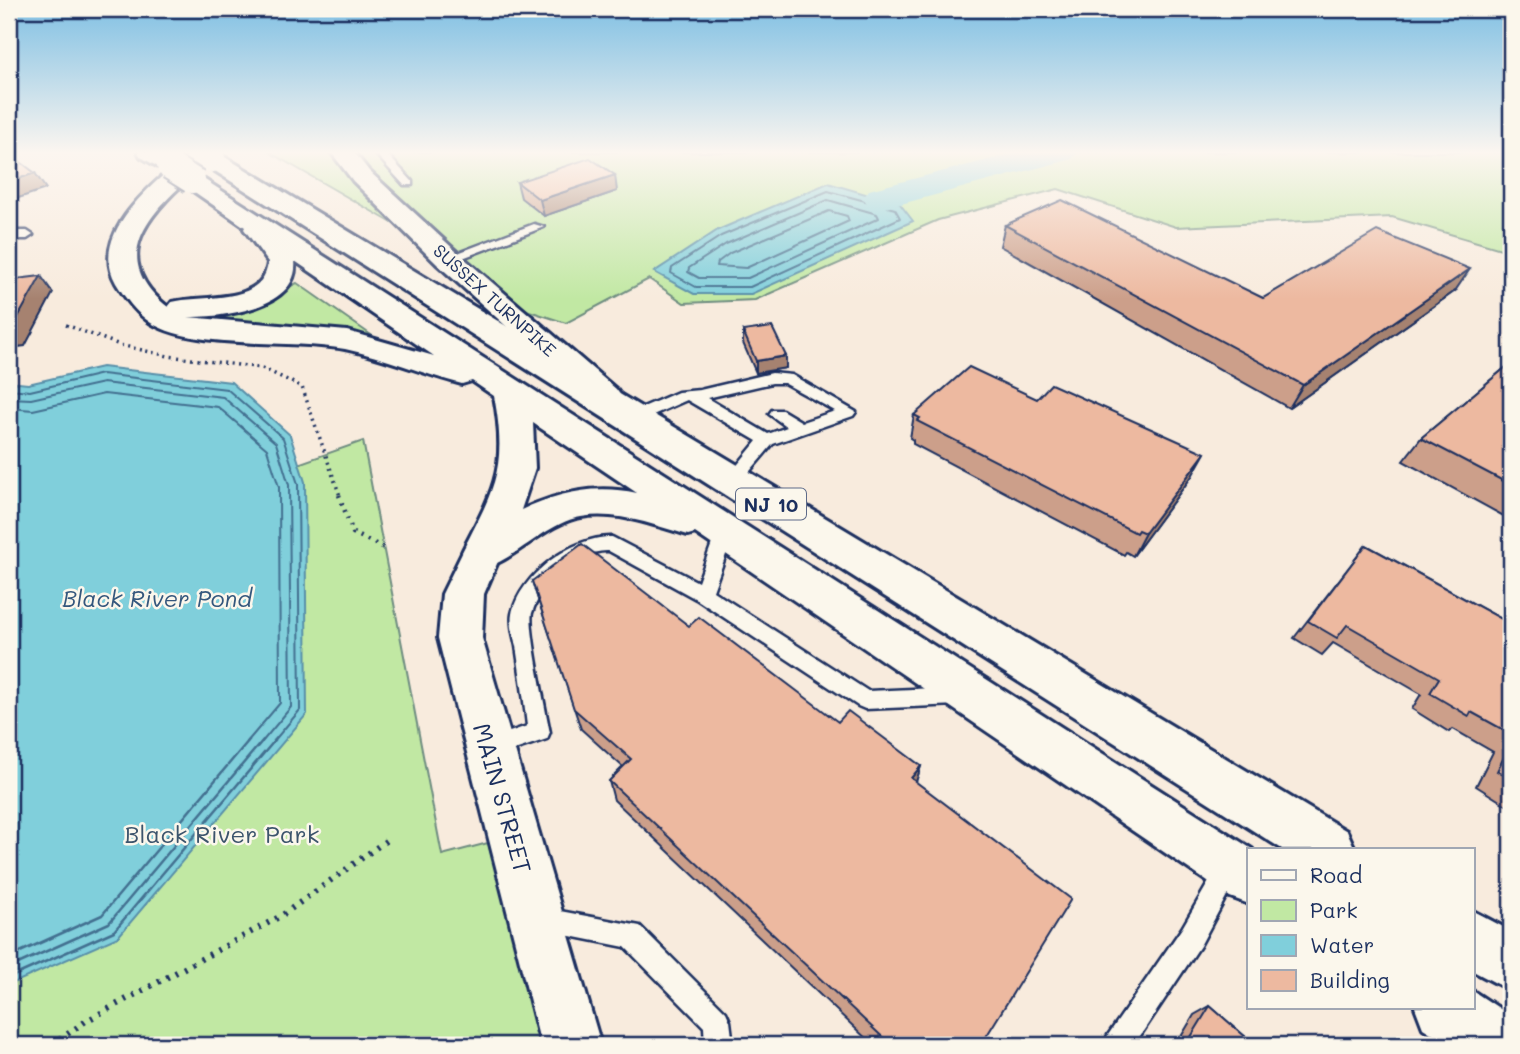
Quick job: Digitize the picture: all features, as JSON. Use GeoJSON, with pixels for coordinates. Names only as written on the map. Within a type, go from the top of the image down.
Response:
{"type":"FeatureCollection","features":[{"type":"Feature","properties":{"kind":"main road"},"geometry":{"type":"LineString","coordinates":[[153,201],[125,236],[120,257],[122,271],[155,313],[174,323],[211,330],[347,340],[508,388]]}},
{"type":"Feature","properties":{"kind":"main road","name":"NJ 10"},"geometry":{"type":"LineString","coordinates":[[233,201],[246,216],[1240,872]]}},
{"type":"Feature","properties":{"kind":"main road","name":"NJ 10"},"geometry":{"type":"LineString","coordinates":[[264,201],[628,416],[1327,848]]}},
{"type":"Feature","properties":{"kind":"main road","name":"SUSSEX TURNPIKE"},"geometry":{"type":"LineString","coordinates":[[387,201],[448,259],[628,416]]}},
{"type":"Feature","properties":{"kind":"main road"},"geometry":{"type":"LineString","coordinates":[[140,297],[166,306],[202,310],[245,301],[272,286],[282,274],[282,262],[246,216]]}},
{"type":"Feature","properties":{"kind":"main road","name":"MAIN STREET"},"geometry":{"type":"LineString","coordinates":[[508,388],[519,436],[519,456],[515,476],[463,594],[460,638],[570,1045]]}},
{"type":"Feature","properties":{"kind":"main road"},"geometry":{"type":"LineString","coordinates":[[482,552],[554,509],[598,500],[651,510],[725,532]]}},
{"type":"Feature","properties":{"kind":"main road"},"geometry":{"type":"LineString","coordinates":[[1474,940],[1511,962]]}},
{"type":"Feature","properties":{"kind":"lane"},"geometry":{"type":"LineString","coordinates":[[448,259],[538,227]]}},
{"type":"Feature","properties":{"kind":"lane"},"geometry":{"type":"LineString","coordinates":[[9,235],[27,235]]}},
{"type":"Feature","properties":{"kind":"lane"},"geometry":{"type":"LineString","coordinates":[[628,416],[683,395],[739,391],[772,378],[787,378],[848,412],[767,439],[733,480]]}},
{"type":"Feature","properties":{"kind":"lane"},"geometry":{"type":"LineString","coordinates":[[690,395],[767,439]]}},
{"type":"Feature","properties":{"kind":"lane"},"geometry":{"type":"LineString","coordinates":[[777,414],[800,428]]}},
{"type":"Feature","properties":{"kind":"lane"},"geometry":{"type":"LineString","coordinates":[[703,594],[725,532]]}},
{"type":"Feature","properties":{"kind":"lane"},"geometry":{"type":"LineString","coordinates":[[489,748],[539,732],[521,616],[524,602],[533,590],[577,551],[586,545],[602,542],[612,544],[703,594],[864,700],[970,695]]}},
{"type":"Feature","properties":{"kind":"lane"},"geometry":{"type":"LineString","coordinates":[[1118,1045],[1191,937],[1240,872]]}},
{"type":"Feature","properties":{"kind":"lane"},"geometry":{"type":"LineString","coordinates":[[537,919],[631,935],[717,1021],[719,1045]]}},
{"type":"Feature","properties":{"kind":"path"},"geometry":{"type":"LineString","coordinates":[[66,325],[120,345],[168,356],[261,368],[302,387],[320,430],[333,482],[353,533],[388,550]]}},
{"type":"Feature","properties":{"kind":"path"},"geometry":{"type":"LineString","coordinates":[[52,1045],[86,1021],[281,916],[387,840]]}},
{"type":"Feature","properties":{"kind":"green space"},"geometry":{"type":"Polygon","coordinates":[[[354,201],[1011,201],[938,220],[755,300],[684,303],[649,279],[566,323],[523,309],[420,239],[354,201]]]}},
{"type":"Feature","properties":{"kind":"green space"},"geometry":{"type":"Polygon","coordinates":[[[1096,201],[1511,201],[1511,252],[1392,217],[1176,227],[1096,201]]]}},
{"type":"Feature","properties":{"kind":"green space"},"geometry":{"type":"Polygon","coordinates":[[[297,283],[374,337],[342,331],[197,319],[240,311],[297,283]]]}},
{"type":"Feature","properties":{"kind":"green space","name":"Black River Park"},"geometry":{"type":"Polygon","coordinates":[[[363,441],[442,855],[488,843],[544,1045],[9,1045],[9,566],[363,441]]]}},
{"type":"Feature","properties":{"kind":"water"},"geometry":{"type":"Polygon","coordinates":[[[785,201],[890,201],[900,204],[913,221],[751,294],[694,294],[654,272],[718,230],[785,201]]]}},
{"type":"Feature","properties":{"kind":"water","name":"Black River Pond"},"geometry":{"type":"Polygon","coordinates":[[[102,367],[231,382],[290,435],[305,482],[307,714],[118,937],[9,985],[9,382],[28,384],[102,367]]]}},
{"type":"Feature","properties":{"kind":"building"},"geometry":{"type":"Polygon","coordinates":[[[1064,201],[1263,298],[1377,231],[1470,269],[1303,385],[1005,225],[1064,201]]]}},
{"type":"Feature","properties":{"kind":"building"},"geometry":{"type":"Polygon","coordinates":[[[41,276],[12,328],[9,329],[9,280],[41,276]]]}},
{"type":"Feature","properties":{"kind":"building"},"geometry":{"type":"Polygon","coordinates":[[[772,327],[786,356],[756,361],[743,331],[772,327]]]}},
{"type":"Feature","properties":{"kind":"building"},"geometry":{"type":"Polygon","coordinates":[[[1511,363],[1511,485],[1421,438],[1511,363]]]}},
{"type":"Feature","properties":{"kind":"building"},"geometry":{"type":"Polygon","coordinates":[[[969,367],[1037,399],[1051,384],[1205,453],[1145,533],[1138,530],[1136,533],[917,421],[920,418],[914,415],[969,367]]]}},
{"type":"Feature","properties":{"kind":"building"},"geometry":{"type":"Polygon","coordinates":[[[582,544],[689,626],[699,617],[838,722],[848,711],[921,766],[911,778],[1071,899],[981,1045],[891,1045],[609,781],[631,759],[574,709],[532,581],[582,544]]]}},
{"type":"Feature","properties":{"kind":"building"},"geometry":{"type":"Polygon","coordinates":[[[1366,545],[1511,624],[1511,734],[1471,712],[1469,716],[1430,693],[1439,678],[1347,625],[1337,638],[1308,621],[1366,545]]]}},
{"type":"Feature","properties":{"kind":"building"},"geometry":{"type":"Polygon","coordinates":[[[1511,743],[1511,779],[1497,771],[1511,743]]]}},
{"type":"Feature","properties":{"kind":"building"},"geometry":{"type":"Polygon","coordinates":[[[1210,1006],[1255,1045],[1186,1045],[1210,1006]]]}}]}
